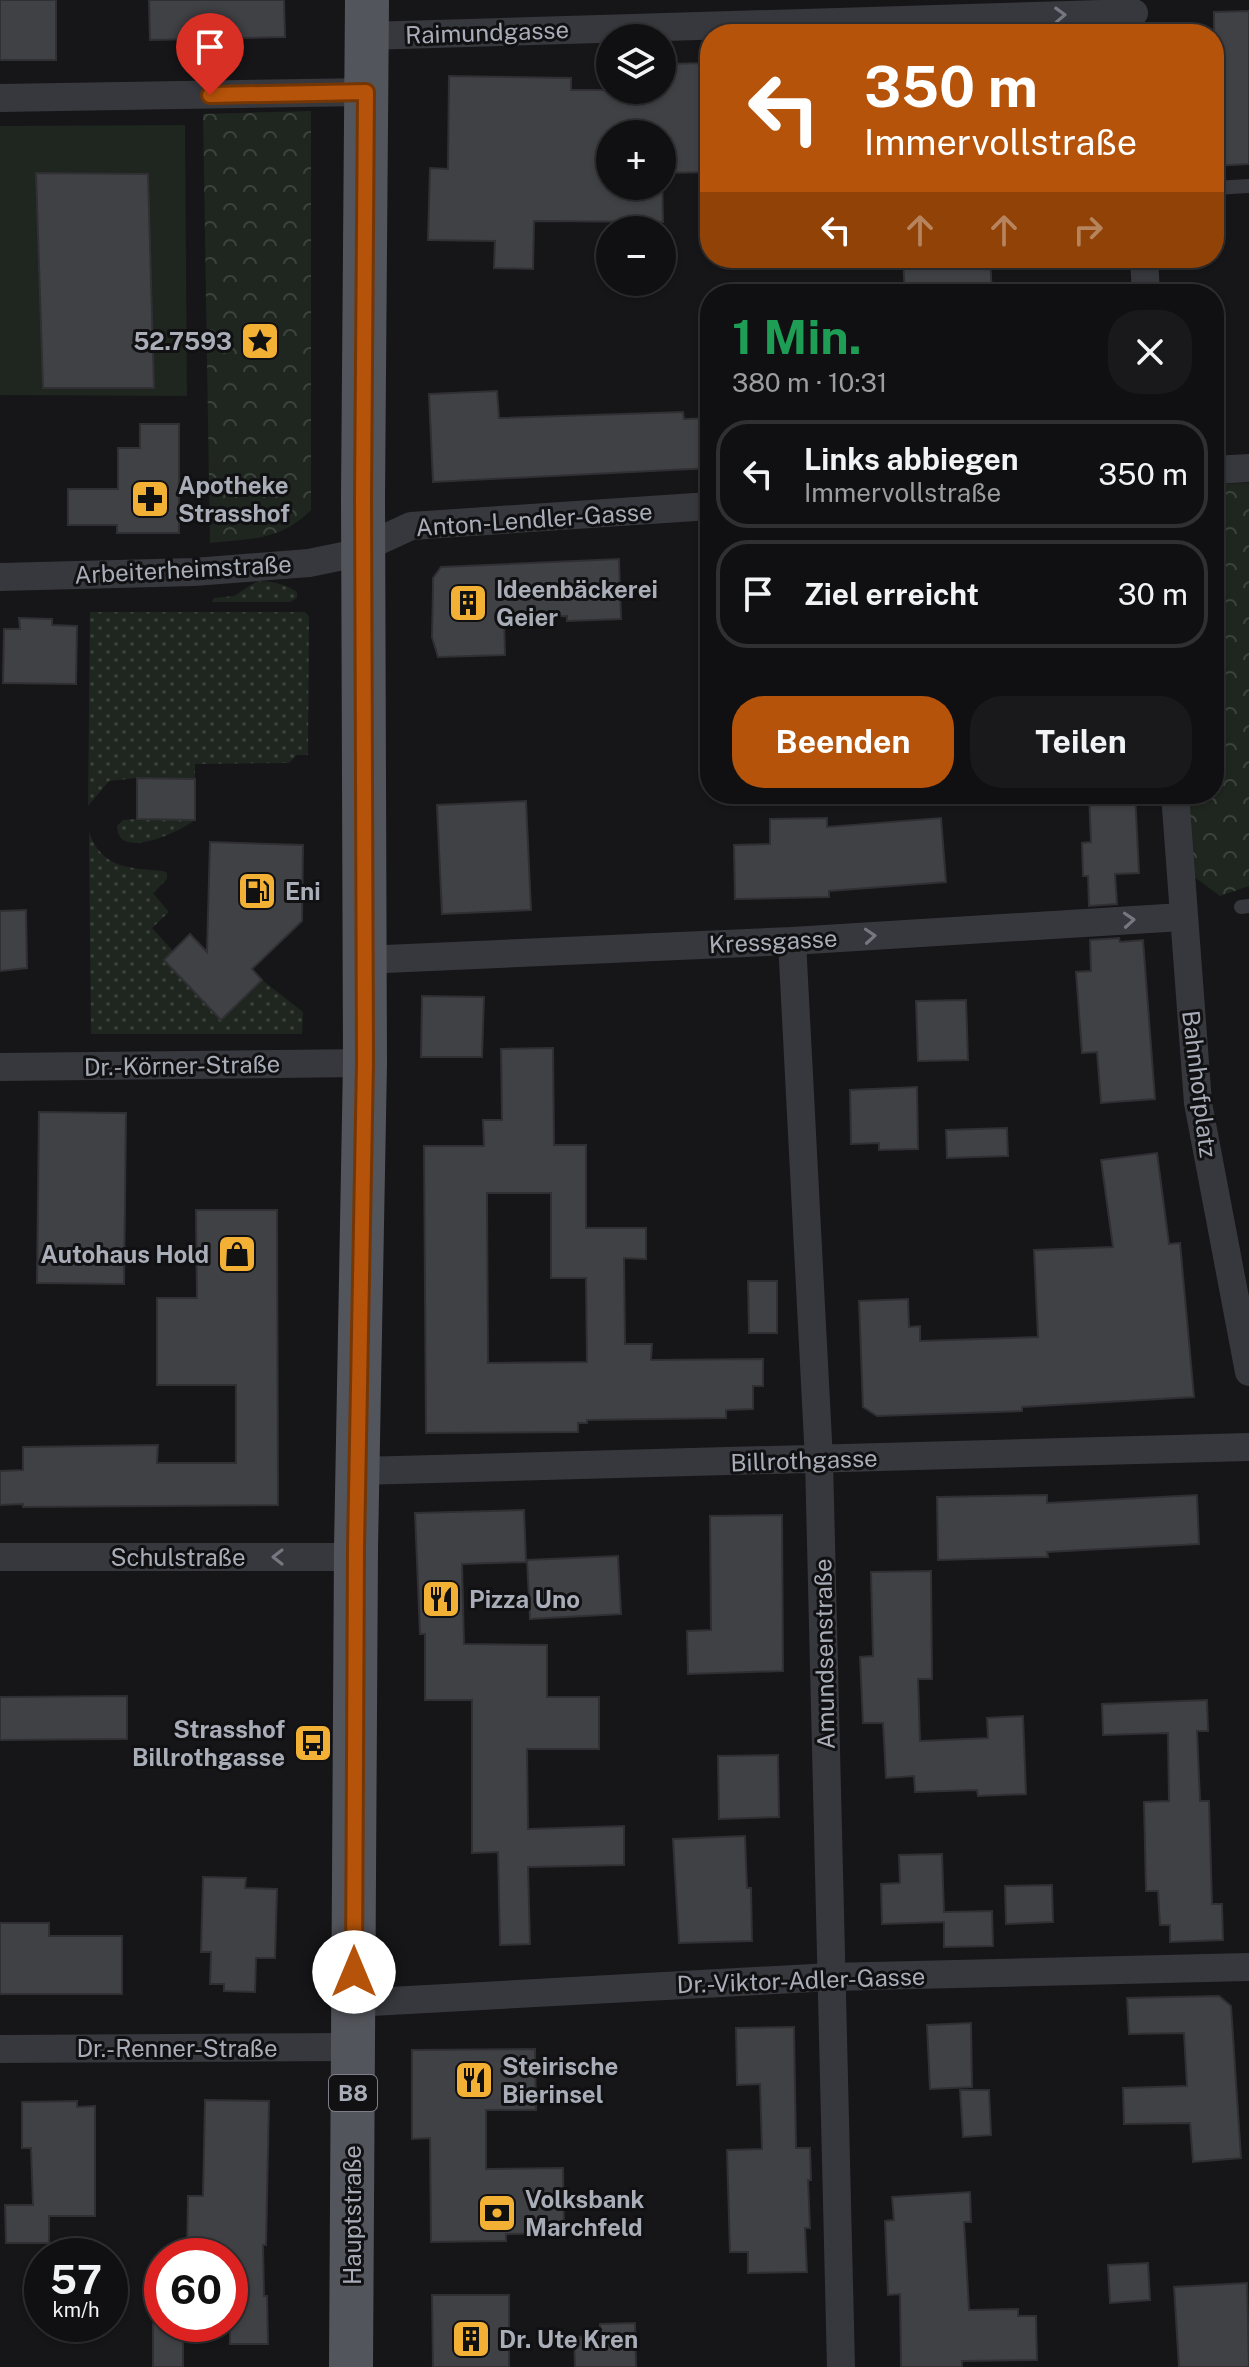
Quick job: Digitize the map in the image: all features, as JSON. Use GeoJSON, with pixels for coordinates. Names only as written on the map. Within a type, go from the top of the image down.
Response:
{"type":"FeatureCollection","features":[{"type":"Feature","properties":{"kind":"main road","name":"Hauptstraße"},"geometry":{"type":"LineString","coordinates":[[351,2367],[356,1557],[365,1063],[363,550],[367,18]]}},
{"type":"Feature","properties":{"kind":"street","name":"Raimundgasse"},"geometry":{"type":"LineString","coordinates":[[367,18],[1134,16]]}},
{"type":"Feature","properties":{"kind":"street"},"geometry":{"type":"LineString","coordinates":[[0,98],[366,92]]}},
{"type":"Feature","properties":{"kind":"street"},"geometry":{"type":"LineString","coordinates":[[1224,469],[1249,468]]}},
{"type":"Feature","properties":{"kind":"street","name":"Anton-Lendler-Gasse"},"geometry":{"type":"LineString","coordinates":[[363,550],[411,526],[700,507]]}},
{"type":"Feature","properties":{"kind":"street","name":"Arbeiterheimstraße"},"geometry":{"type":"LineString","coordinates":[[0,577],[194,572],[309,563],[363,550]]}},
{"type":"Feature","properties":{"kind":"street","name":"Bahnhofplatz"},"geometry":{"type":"LineString","coordinates":[[1176,804],[1198,1103],[1249,1372]]}},
{"type":"Feature","properties":{"kind":"street","name":"Kressgasse"},"geometry":{"type":"LineString","coordinates":[[363,960],[792,941],[1182,917]]}},
{"type":"Feature","properties":{"kind":"street","name":"Amundsenstraße"},"geometry":{"type":"LineString","coordinates":[[792,941],[819,1460],[841,2367]]}},
{"type":"Feature","properties":{"kind":"street","name":"Dr.-Körner-Straße"},"geometry":{"type":"LineString","coordinates":[[0,1067],[365,1063]]}},
{"type":"Feature","properties":{"kind":"street","name":"Billrothgasse"},"geometry":{"type":"LineString","coordinates":[[359,1471],[1249,1447]]}},
{"type":"Feature","properties":{"kind":"street","name":"Schulstraße"},"geometry":{"type":"LineString","coordinates":[[0,1557],[356,1557]]}},
{"type":"Feature","properties":{"kind":"street","name":"Dr.-Viktor-Adler-Gasse"},"geometry":{"type":"LineString","coordinates":[[353,2003],[831,1977],[1249,1967]]}},
{"type":"Feature","properties":{"kind":"street","name":"Dr.-Renner-Straße"},"geometry":{"type":"LineString","coordinates":[[0,2049],[353,2047]]}},
{"type":"Feature","properties":{"kind":"lane"},"geometry":{"type":"LineString","coordinates":[[1224,187],[1249,186]]}},
{"type":"Feature","properties":{"kind":"green space"},"geometry":{"type":"Polygon","coordinates":[[[311,111],[311,510],[277,533],[210,543],[203,114],[311,111]]]}},
{"type":"Feature","properties":{"kind":"green space"},"geometry":{"type":"Polygon","coordinates":[[[185,125],[187,396],[0,395],[0,126],[185,125]]]}},
{"type":"Feature","properties":{"kind":"green space"},"geometry":{"type":"Polygon","coordinates":[[[1249,483],[1249,886],[1220,896],[1189,873],[1186,804],[1224,804],[1224,484],[1249,483]]]}},
{"type":"Feature","properties":{"kind":"green space"},"geometry":{"type":"Polygon","coordinates":[[[257,581],[288,587],[297,592],[297,598],[290,602],[212,602],[214,598],[234,596],[257,581]]]}},
{"type":"Feature","properties":{"kind":"green space"},"geometry":{"type":"Polygon","coordinates":[[[90,612],[305,612],[309,616],[308,755],[297,755],[289,763],[195,764],[195,779],[109,781],[88,806],[90,612]]]}},
{"type":"Feature","properties":{"kind":"green space"},"geometry":{"type":"Polygon","coordinates":[[[123,820],[195,820],[151,841],[127,842],[120,837],[117,826],[123,820]]]}},
{"type":"Feature","properties":{"kind":"green space"},"geometry":{"type":"Polygon","coordinates":[[[89,832],[101,853],[109,860],[128,867],[167,873],[167,879],[153,893],[169,912],[152,928],[173,951],[164,960],[221,1019],[262,980],[303,1012],[302,1034],[91,1034],[89,832]]]}},
{"type":"Feature","properties":{"kind":"building"},"geometry":{"type":"Polygon","coordinates":[[[0,0],[56,0],[56,60],[0,60],[0,0]]]}},
{"type":"Feature","properties":{"kind":"building"},"geometry":{"type":"Polygon","coordinates":[[[149,0],[284,0],[285,37],[150,40],[149,0]]]}},
{"type":"Feature","properties":{"kind":"building"},"geometry":{"type":"Polygon","coordinates":[[[1249,11],[1249,164],[1224,165],[1224,24],[1214,24],[1214,12],[1249,11]]]}},
{"type":"Feature","properties":{"kind":"building"},"geometry":{"type":"Polygon","coordinates":[[[700,63],[700,172],[676,173],[676,120],[596,120],[596,200],[663,200],[663,216],[596,216],[596,221],[534,221],[533,269],[494,268],[495,241],[428,240],[430,168],[448,169],[449,76],[571,78],[571,90],[596,90],[596,104],[676,104],[676,64],[700,63]]]}},
{"type":"Feature","properties":{"kind":"building"},"geometry":{"type":"Polygon","coordinates":[[[36,173],[148,174],[154,388],[43,388],[36,173]]]}},
{"type":"Feature","properties":{"kind":"building"},"geometry":{"type":"Polygon","coordinates":[[[904,268],[991,268],[991,284],[904,284],[904,268]]]}},
{"type":"Feature","properties":{"kind":"building"},"geometry":{"type":"Polygon","coordinates":[[[497,391],[499,418],[683,412],[684,419],[700,418],[700,469],[433,482],[429,394],[497,391]]]}},
{"type":"Feature","properties":{"kind":"building"},"geometry":{"type":"Polygon","coordinates":[[[140,424],[179,424],[179,533],[117,533],[117,525],[68,525],[68,489],[118,489],[118,448],[140,448],[140,424]]]}},
{"type":"Feature","properties":{"kind":"building"},"geometry":{"type":"Polygon","coordinates":[[[619,559],[621,619],[567,621],[567,616],[504,618],[505,655],[438,657],[432,637],[433,578],[441,567],[619,559]]]}},
{"type":"Feature","properties":{"kind":"building"},"geometry":{"type":"Polygon","coordinates":[[[19,618],[52,619],[52,625],[77,626],[76,684],[3,683],[4,629],[20,629],[19,618]]]}},
{"type":"Feature","properties":{"kind":"building"},"geometry":{"type":"Polygon","coordinates":[[[137,778],[195,779],[195,820],[137,819],[137,778]]]}},
{"type":"Feature","properties":{"kind":"building"},"geometry":{"type":"Polygon","coordinates":[[[526,801],[531,910],[442,914],[437,805],[526,801]]]}},
{"type":"Feature","properties":{"kind":"building"},"geometry":{"type":"Polygon","coordinates":[[[1089,804],[1136,804],[1139,873],[1115,874],[1117,904],[1089,906],[1088,876],[1083,876],[1082,843],[1091,842],[1089,804]]]}},
{"type":"Feature","properties":{"kind":"building"},"geometry":{"type":"Polygon","coordinates":[[[827,818],[827,827],[941,818],[946,882],[829,891],[829,897],[735,899],[734,845],[770,844],[770,819],[827,818]]]}},
{"type":"Feature","properties":{"kind":"building"},"geometry":{"type":"Polygon","coordinates":[[[210,842],[303,845],[302,921],[252,969],[262,980],[221,1020],[164,960],[190,934],[207,952],[210,842]]]}},
{"type":"Feature","properties":{"kind":"building"},"geometry":{"type":"Polygon","coordinates":[[[26,910],[27,968],[0,971],[0,911],[26,910]]]}},
{"type":"Feature","properties":{"kind":"building"},"geometry":{"type":"Polygon","coordinates":[[[1119,938],[1120,942],[1143,940],[1155,1099],[1101,1103],[1097,1052],[1082,1053],[1076,972],[1091,971],[1090,940],[1119,938]]]}},
{"type":"Feature","properties":{"kind":"building"},"geometry":{"type":"Polygon","coordinates":[[[422,996],[484,997],[482,1057],[421,1057],[422,996]]]}},
{"type":"Feature","properties":{"kind":"building"},"geometry":{"type":"Polygon","coordinates":[[[966,1000],[968,1060],[918,1061],[916,1001],[966,1000]]]}},
{"type":"Feature","properties":{"kind":"building"},"geometry":{"type":"Polygon","coordinates":[[[553,1048],[554,1145],[586,1145],[586,1228],[646,1228],[646,1259],[624,1258],[625,1344],[652,1344],[651,1360],[763,1359],[763,1386],[753,1386],[753,1409],[726,1410],[726,1418],[587,1420],[587,1423],[578,1423],[578,1432],[426,1433],[424,1146],[484,1146],[483,1120],[502,1120],[501,1049],[553,1048]],[[487,1193],[488,1363],[587,1362],[586,1278],[551,1278],[551,1193],[487,1193]]]}},
{"type":"Feature","properties":{"kind":"building"},"geometry":{"type":"Polygon","coordinates":[[[917,1087],[918,1149],[879,1150],[879,1143],[851,1144],[850,1090],[917,1087]]]}},
{"type":"Feature","properties":{"kind":"building"},"geometry":{"type":"Polygon","coordinates":[[[39,1112],[126,1113],[124,1284],[37,1283],[39,1112]]]}},
{"type":"Feature","properties":{"kind":"building"},"geometry":{"type":"Polygon","coordinates":[[[1007,1128],[1008,1156],[947,1158],[946,1130],[1007,1128]]]}},
{"type":"Feature","properties":{"kind":"building"},"geometry":{"type":"Polygon","coordinates":[[[1157,1153],[1169,1244],[1180,1243],[1194,1397],[1022,1407],[1022,1411],[877,1416],[863,1407],[859,1301],[908,1299],[909,1327],[920,1326],[920,1341],[1038,1337],[1034,1250],[1113,1247],[1101,1160],[1157,1153]]]}},
{"type":"Feature","properties":{"kind":"building"},"geometry":{"type":"Polygon","coordinates":[[[196,1210],[277,1210],[278,1505],[0,1505],[0,1471],[23,1470],[23,1447],[158,1445],[157,1463],[236,1463],[236,1385],[157,1385],[157,1298],[197,1298],[196,1210]]]}},
{"type":"Feature","properties":{"kind":"building"},"geometry":{"type":"Polygon","coordinates":[[[748,1281],[777,1281],[777,1333],[749,1333],[748,1281]]]}},
{"type":"Feature","properties":{"kind":"building"},"geometry":{"type":"Polygon","coordinates":[[[1047,1495],[1047,1503],[1197,1495],[1199,1544],[1047,1552],[1048,1557],[938,1560],[937,1497],[1047,1495]]]}},
{"type":"Feature","properties":{"kind":"building"},"geometry":{"type":"Polygon","coordinates":[[[524,1510],[526,1562],[462,1564],[464,1644],[547,1645],[547,1697],[599,1697],[599,1749],[527,1749],[528,1829],[624,1826],[624,1865],[528,1867],[530,1944],[500,1945],[498,1852],[472,1853],[472,1700],[425,1700],[425,1634],[420,1634],[415,1513],[524,1510]]]}},
{"type":"Feature","properties":{"kind":"building"},"geometry":{"type":"Polygon","coordinates":[[[782,1515],[783,1671],[688,1674],[687,1631],[711,1630],[710,1516],[782,1515]]]}},
{"type":"Feature","properties":{"kind":"building"},"geometry":{"type":"Polygon","coordinates":[[[618,1556],[621,1614],[530,1619],[527,1560],[618,1556]]]}},
{"type":"Feature","properties":{"kind":"building"},"geometry":{"type":"Polygon","coordinates":[[[931,1571],[932,1679],[918,1679],[920,1741],[988,1738],[987,1718],[1023,1716],[1026,1794],[978,1796],[977,1790],[915,1792],[914,1776],[886,1778],[883,1723],[863,1723],[860,1657],[873,1656],[871,1572],[931,1571]]]}},
{"type":"Feature","properties":{"kind":"building"},"geometry":{"type":"Polygon","coordinates":[[[127,1696],[127,1739],[0,1740],[0,1697],[127,1696]]]}},
{"type":"Feature","properties":{"kind":"building"},"geometry":{"type":"Polygon","coordinates":[[[1207,1700],[1208,1731],[1197,1731],[1200,1801],[1209,1801],[1212,1904],[1222,1904],[1223,1940],[1170,1942],[1170,1925],[1160,1925],[1158,1891],[1146,1891],[1144,1802],[1169,1801],[1168,1733],[1103,1735],[1102,1704],[1207,1700]]]}},
{"type":"Feature","properties":{"kind":"building"},"geometry":{"type":"Polygon","coordinates":[[[778,1755],[779,1817],[719,1819],[718,1756],[778,1755]]]}},
{"type":"Feature","properties":{"kind":"building"},"geometry":{"type":"Polygon","coordinates":[[[745,1836],[747,1888],[751,1888],[752,1941],[679,1943],[673,1839],[745,1836]]]}},
{"type":"Feature","properties":{"kind":"building"},"geometry":{"type":"Polygon","coordinates":[[[942,1854],[944,1912],[992,1911],[993,1946],[944,1947],[944,1922],[882,1924],[881,1884],[900,1883],[899,1855],[942,1854]]]}},
{"type":"Feature","properties":{"kind":"building"},"geometry":{"type":"Polygon","coordinates":[[[203,1877],[246,1878],[245,1888],[277,1889],[275,1958],[256,1958],[255,1992],[224,1991],[224,1984],[210,1984],[211,1952],[201,1952],[203,1877]]]}},
{"type":"Feature","properties":{"kind":"building"},"geometry":{"type":"Polygon","coordinates":[[[1052,1885],[1053,1922],[1006,1924],[1005,1886],[1052,1885]]]}},
{"type":"Feature","properties":{"kind":"building"},"geometry":{"type":"Polygon","coordinates":[[[0,1923],[49,1923],[49,1936],[122,1936],[122,1994],[0,1994],[0,1923]]]}},
{"type":"Feature","properties":{"kind":"building"},"geometry":{"type":"Polygon","coordinates":[[[1219,1996],[1231,2006],[1241,2158],[1193,2162],[1190,2123],[1124,2124],[1123,2088],[1187,2086],[1184,2033],[1129,2034],[1127,1998],[1219,1996]]]}},
{"type":"Feature","properties":{"kind":"building"},"geometry":{"type":"Polygon","coordinates":[[[971,2023],[972,2087],[930,2089],[927,2025],[971,2023]]]}},
{"type":"Feature","properties":{"kind":"building"},"geometry":{"type":"Polygon","coordinates":[[[794,2027],[796,2148],[810,2148],[810,2228],[805,2228],[807,2272],[748,2273],[748,2252],[730,2252],[727,2150],[762,2149],[760,2084],[737,2085],[736,2028],[794,2027]]]}},
{"type":"Feature","properties":{"kind":"building"},"geometry":{"type":"Polygon","coordinates":[[[535,2049],[536,2110],[486,2110],[486,2169],[563,2168],[564,2233],[506,2234],[506,2241],[431,2242],[430,2138],[412,2139],[412,2050],[535,2049]]]}},
{"type":"Feature","properties":{"kind":"building"},"geometry":{"type":"Polygon","coordinates":[[[960,2090],[989,2090],[991,2135],[963,2137],[960,2090]]]}},
{"type":"Feature","properties":{"kind":"building"},"geometry":{"type":"Polygon","coordinates":[[[205,2100],[269,2101],[266,2245],[263,2245],[268,2344],[230,2344],[248,2342],[248,2238],[187,2238],[188,2196],[203,2196],[205,2100]]]}},
{"type":"Feature","properties":{"kind":"building"},"geometry":{"type":"Polygon","coordinates":[[[77,2101],[77,2107],[95,2106],[95,2216],[49,2216],[49,2238],[24,2238],[24,2243],[6,2243],[5,2205],[33,2205],[31,2148],[22,2148],[22,2102],[77,2101]]]}},
{"type":"Feature","properties":{"kind":"building"},"geometry":{"type":"Polygon","coordinates":[[[970,2192],[971,2222],[964,2222],[969,2310],[1018,2309],[1018,2316],[1036,2316],[1037,2360],[962,2361],[962,2367],[901,2367],[900,2294],[888,2295],[885,2221],[894,2220],[892,2197],[970,2192]]]}},
{"type":"Feature","properties":{"kind":"building"},"geometry":{"type":"Polygon","coordinates":[[[1148,2263],[1150,2300],[1110,2303],[1108,2265],[1148,2263]]]}},
{"type":"Feature","properties":{"kind":"building"},"geometry":{"type":"Polygon","coordinates":[[[1247,2283],[1249,2367],[1179,2367],[1174,2287],[1247,2283]]]}},
{"type":"Feature","properties":{"kind":"building","name":"Dr. Ute Kren"},"geometry":{"type":"Polygon","coordinates":[[[432,2295],[509,2295],[509,2367],[433,2367],[432,2295]]]}},
{"type":"Feature","properties":{"kind":"building"},"geometry":{"type":"Polygon","coordinates":[[[635,2323],[636,2367],[575,2367],[574,2337],[600,2336],[600,2324],[635,2323]]]}},
{"type":"Feature","properties":{"kind":"building"},"geometry":{"type":"Polygon","coordinates":[[[153,2342],[183,2342],[183,2367],[153,2367],[153,2342]]]}},
{"type":"Feature","properties":{"kind":"place","name":"52.7593"},"geometry":{"type":"Point","coordinates":[260,341]}},
{"type":"Feature","properties":{"kind":"place","name":"Apotheke Strasshof"},"geometry":{"type":"Point","coordinates":[150,499]}},
{"type":"Feature","properties":{"kind":"place","name":"Ideenbäckerei Geier"},"geometry":{"type":"Point","coordinates":[468,603]}},
{"type":"Feature","properties":{"kind":"place","name":"Eni"},"geometry":{"type":"Point","coordinates":[257,891]}},
{"type":"Feature","properties":{"kind":"place","name":"Autohaus Hold"},"geometry":{"type":"Point","coordinates":[237,1254]}},
{"type":"Feature","properties":{"kind":"place","name":"Pizza Uno"},"geometry":{"type":"Point","coordinates":[441,1599]}},
{"type":"Feature","properties":{"kind":"place","name":"Strasshof Billrothgasse"},"geometry":{"type":"Point","coordinates":[313,1743]}},
{"type":"Feature","properties":{"kind":"place","name":"Steirische Bierinsel"},"geometry":{"type":"Point","coordinates":[474,2080]}},
{"type":"Feature","properties":{"kind":"place","name":"Volksbank Marchfeld"},"geometry":{"type":"Point","coordinates":[497,2213]}},
{"type":"Feature","properties":{"kind":"place","name":"Dr. Ute Kren"},"geometry":{"type":"Point","coordinates":[471,2339]}},
{"type":"Feature","properties":{"kind":"route"},"geometry":{"type":"LineString","coordinates":[[210,95],[366,92],[363,498],[365,1063],[356,1548],[354,1972]]}}]}
